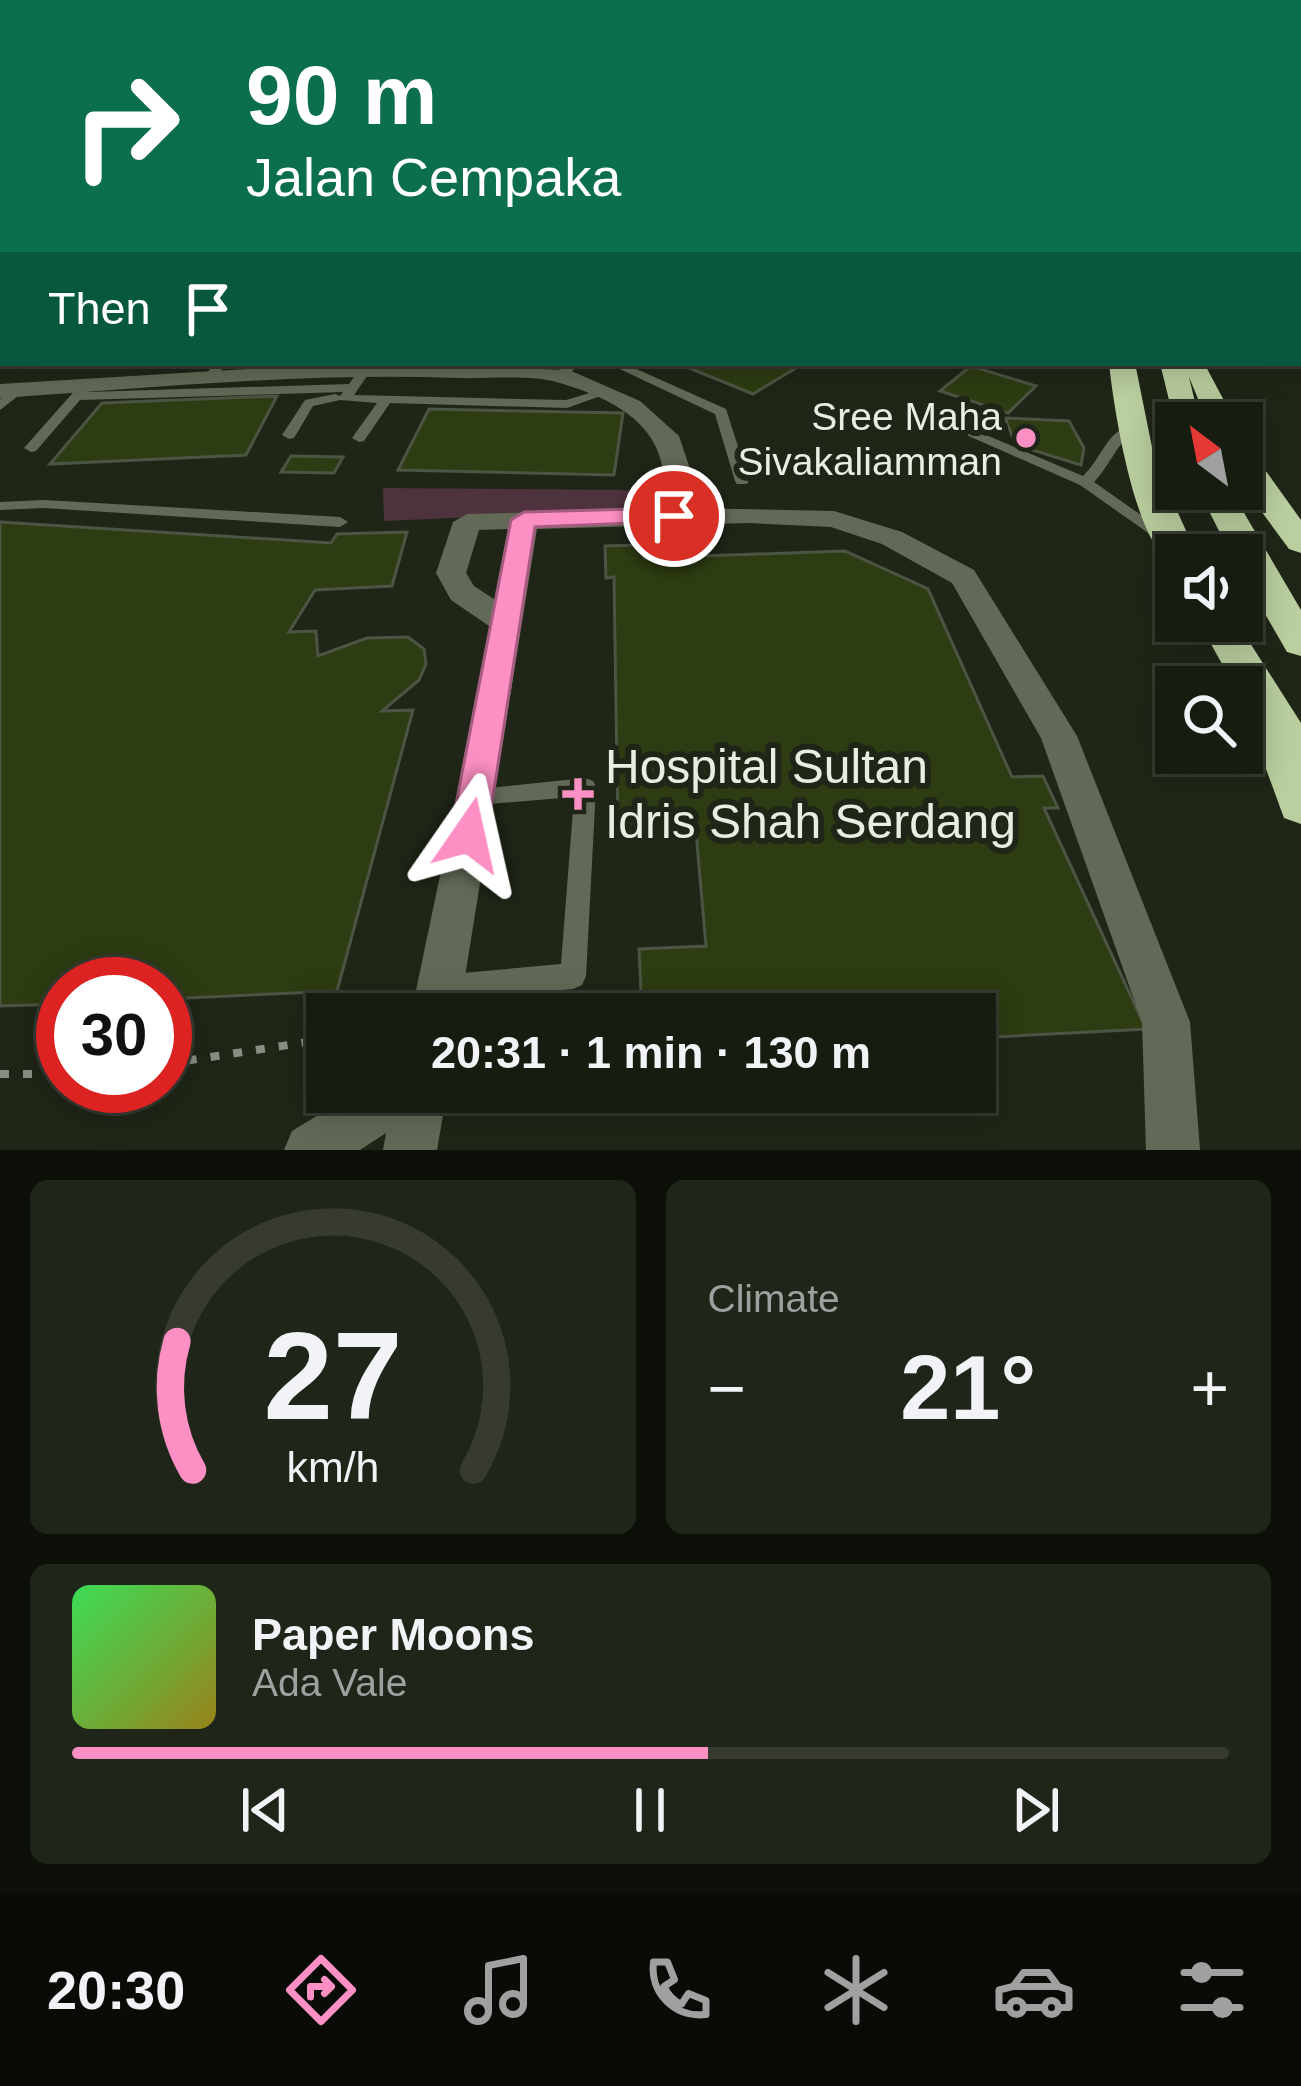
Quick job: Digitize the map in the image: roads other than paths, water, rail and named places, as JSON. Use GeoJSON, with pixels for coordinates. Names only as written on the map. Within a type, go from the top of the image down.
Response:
{"type":"FeatureCollection","features":[{"type":"Feature","properties":{"kind":"highway"},"geometry":{"type":"LineString","coordinates":[[1122,366],[1129,429],[1157,519],[1166,534]]}},
{"type":"Feature","properties":{"kind":"highway"},"geometry":{"type":"LineString","coordinates":[[1174,366],[1181,402]]}},
{"type":"Feature","properties":{"kind":"highway"},"geometry":{"type":"LineString","coordinates":[[1193,366],[1213,402]]}},
{"type":"Feature","properties":{"kind":"highway"},"geometry":{"type":"LineString","coordinates":[[1263,494],[1301,542]]}},
{"type":"Feature","properties":{"kind":"highway"},"geometry":{"type":"LineString","coordinates":[[1223,510],[1301,642]]}},
{"type":"Feature","properties":{"kind":"highway"},"geometry":{"type":"LineString","coordinates":[[1263,698],[1301,762]]}},
{"type":"Feature","properties":{"kind":"highway"},"geometry":{"type":"LineString","coordinates":[[1263,701],[1301,804]]}},
{"type":"Feature","properties":{"kind":"street"},"geometry":{"type":"LineString","coordinates":[[6,396],[215,370],[359,379],[426,366],[568,369],[632,406],[670,441],[680,478],[674,516]]}},
{"type":"Feature","properties":{"kind":"street"},"geometry":{"type":"LineString","coordinates":[[509,624],[462,592],[451,573],[466,522],[674,516],[834,519],[892,538],[963,578],[1059,736],[1166,1022],[1173,1150]]}},
{"type":"Feature","properties":{"kind":"street"},"geometry":{"type":"LineString","coordinates":[[439,993],[509,624],[524,520]]}},
{"type":"Feature","properties":{"kind":"street"},"geometry":{"type":"LineString","coordinates":[[311,1150],[370,1113]]}},
{"type":"Feature","properties":{"kind":"street"},"geometry":{"type":"LineString","coordinates":[[410,1150],[417,1113]]}},
{"type":"Feature","properties":{"kind":"lane"},"geometry":{"type":"LineString","coordinates":[[620,366],[721,412],[742,482]]}},
{"type":"Feature","properties":{"kind":"lane"},"geometry":{"type":"LineString","coordinates":[[290,435],[309,403],[359,379]]}},
{"type":"Feature","properties":{"kind":"lane"},"geometry":{"type":"LineString","coordinates":[[31,448],[81,390],[359,379],[386,398],[568,404],[603,393]]}},
{"type":"Feature","properties":{"kind":"lane"},"geometry":{"type":"LineString","coordinates":[[359,438],[386,398]]}},
{"type":"Feature","properties":{"kind":"lane"},"geometry":{"type":"LineString","coordinates":[[1085,482],[1096,475],[1107,444],[1129,429]]}},
{"type":"Feature","properties":{"kind":"lane"},"geometry":{"type":"LineString","coordinates":[[962,430],[1085,482],[1158,534]]}},
{"type":"Feature","properties":{"kind":"lane"},"geometry":{"type":"LineString","coordinates":[[0,506],[44,504],[340,522]]}},
{"type":"Feature","properties":{"kind":"lane"},"geometry":{"type":"LineString","coordinates":[[476,796],[585,787],[573,976],[481,993]]}},
{"type":"Feature","properties":{"kind":"place","name":"Sree Maha Sivakaliamman"},"geometry":{"type":"Point","coordinates":[1026,438]}},
{"type":"Feature","properties":{"kind":"place","name":"Hospital Sultan Idris Shah Serdang"},"geometry":{"type":"Point","coordinates":[578,794]}}]}
